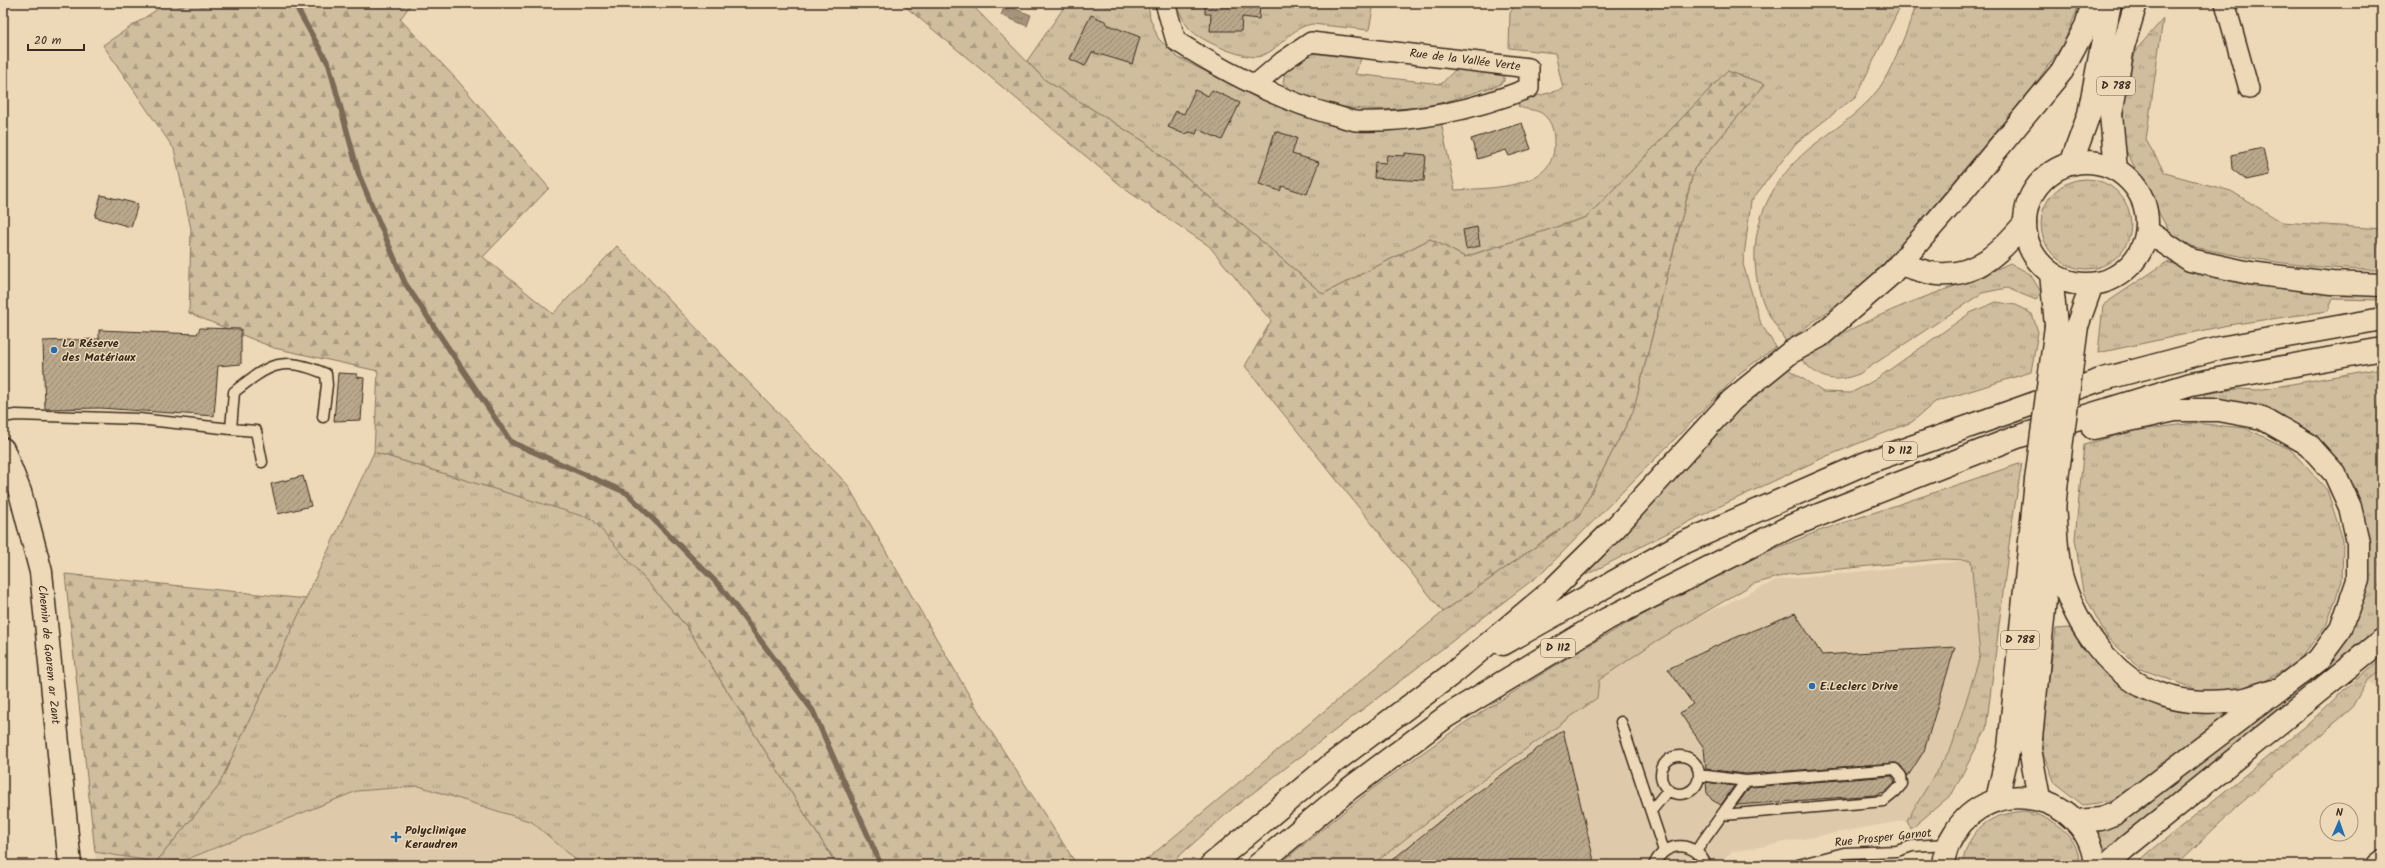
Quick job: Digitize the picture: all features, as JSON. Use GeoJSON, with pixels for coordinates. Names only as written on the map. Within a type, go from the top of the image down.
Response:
{"type":"FeatureCollection","features":[{"type":"Feature","properties":{"kind":"main road"},"geometry":{"type":"LineString","coordinates":[[1452,674],[1550,592],[1614,529],[1732,400],[1791,352],[1826,332],[1899,264],[2062,71],[2086,26],[2093,3]]}},
{"type":"Feature","properties":{"kind":"main road","name":"D 788"},"geometry":{"type":"LineString","coordinates":[[2071,164],[2089,114],[2110,3]]}},
{"type":"Feature","properties":{"kind":"main road","name":"D 788"},"geometry":{"type":"LineString","coordinates":[[2116,170],[2111,114],[2123,47],[2136,3]]}},
{"type":"Feature","properties":{"kind":"main road"},"geometry":{"type":"LineString","coordinates":[[2094,163],[2116,170],[2126,177],[2141,196],[2147,219],[2147,232],[2142,248],[2133,263],[2120,274],[2104,281],[2092,284],[2064,280],[2051,273],[2042,265],[2030,246],[2025,223],[2027,210],[2038,186],[2048,176],[2071,164],[2094,163]]}},
{"type":"Feature","properties":{"kind":"main road"},"geometry":{"type":"LineString","coordinates":[[1899,264],[1937,274],[1955,274],[1976,267],[1995,256],[2025,223]]}},
{"type":"Feature","properties":{"kind":"main road"},"geometry":{"type":"LineString","coordinates":[[2147,232],[2190,260],[2250,273],[2332,283],[2382,284]]}},
{"type":"Feature","properties":{"kind":"main road","name":"D 788"},"geometry":{"type":"LineString","coordinates":[[2038,798],[2030,749],[2054,505],[2047,479],[2056,326],[2051,273]]}},
{"type":"Feature","properties":{"kind":"main road","name":"D 788"},"geometry":{"type":"LineString","coordinates":[[1997,799],[2009,748],[2047,479],[2077,326],[2092,284]]}},
{"type":"Feature","properties":{"kind":"main road","name":"D 112"},"geometry":{"type":"LineString","coordinates":[[1211,865],[1333,763],[1452,674],[1681,544],[1866,463],[2100,380],[2220,348],[2382,319]]}},
{"type":"Feature","properties":{"kind":"main road","name":"D 112"},"geometry":{"type":"LineString","coordinates":[[1258,865],[1349,789],[1447,716],[1600,623],[1699,571],[1791,526],[2017,437],[2190,384],[2382,349]]}},
{"type":"Feature","properties":{"kind":"main road"},"geometry":{"type":"LineString","coordinates":[[1892,486],[2098,426],[2175,410],[2219,410],[2262,418],[2308,444],[2335,474],[2350,507],[2358,542],[2358,580],[2342,629],[2318,660],[2286,686],[2116,813],[2101,819],[2076,821]]}},
{"type":"Feature","properties":{"kind":"main road","name":"Chemin de Goarem ar Zant"},"geometry":{"type":"LineString","coordinates":[[3,449],[20,492],[41,572],[70,865]]}},
{"type":"Feature","properties":{"kind":"main road"},"geometry":{"type":"LineString","coordinates":[[2054,505],[2061,574],[2076,616],[2102,654],[2132,679],[2162,695],[2202,702],[2239,700],[2286,686]]}},
{"type":"Feature","properties":{"kind":"main road"},"geometry":{"type":"LineString","coordinates":[[2108,865],[2125,848],[2382,640]]}},
{"type":"Feature","properties":{"kind":"main road"},"geometry":{"type":"LineString","coordinates":[[1943,865],[1948,844],[1959,824],[1976,809],[1997,799],[2018,796],[2038,798],[2059,807],[2076,821],[2088,837],[2095,865]]}},
{"type":"Feature","properties":{"kind":"main road"},"geometry":{"type":"LineString","coordinates":[[2377,865],[2382,861]]}},
{"type":"Feature","properties":{"kind":"street","name":"Rue de la Vallée Verte"},"geometry":{"type":"LineString","coordinates":[[1165,3],[1176,41],[1207,61],[1256,84],[1305,107],[1355,121],[1434,117],[1489,104],[1528,88],[1529,68],[1311,42],[1283,61],[1256,84]]}},
{"type":"Feature","properties":{"kind":"street"},"geometry":{"type":"LineString","coordinates":[[2225,3],[2249,89]]}},
{"type":"Feature","properties":{"kind":"lane"},"geometry":{"type":"LineString","coordinates":[[231,429],[234,392],[262,370],[286,363],[304,365],[326,374],[327,385],[324,416]]}},
{"type":"Feature","properties":{"kind":"lane"},"geometry":{"type":"LineString","coordinates":[[3,417],[24,415],[139,418],[256,431],[262,462]]}},
{"type":"Feature","properties":{"kind":"lane"},"geometry":{"type":"LineString","coordinates":[[1621,722],[1664,851]]}},
{"type":"Feature","properties":{"kind":"lane"},"geometry":{"type":"LineString","coordinates":[[1684,756],[1695,763],[1698,775],[1695,786],[1685,793],[1679,794],[1668,790],[1663,785],[1661,773],[1666,761],[1672,758],[1684,756]]}},
{"type":"Feature","properties":{"kind":"lane"},"geometry":{"type":"LineString","coordinates":[[1698,775],[1746,781],[1895,769],[1901,776],[1902,784],[1895,792],[1884,800],[1723,814]]}},
{"type":"Feature","properties":{"kind":"lane"},"geometry":{"type":"LineString","coordinates":[[1696,851],[1746,781]]}},
{"type":"Feature","properties":{"kind":"lane"},"geometry":{"type":"LineString","coordinates":[[1651,811],[1668,790]]}},
{"type":"Feature","properties":{"kind":"lane","name":"Rue Prosper Garnot"},"geometry":{"type":"LineString","coordinates":[[1798,865],[1844,853],[1897,852],[1912,846],[1948,844]]}},
{"type":"Feature","properties":{"kind":"lane"},"geometry":{"type":"LineString","coordinates":[[1654,865],[1664,851],[1680,845],[1696,851],[1706,865]]}},
{"type":"Feature","properties":{"kind":"lane","name":"Rue Prosper Garnot"},"geometry":{"type":"LineString","coordinates":[[1852,865],[1872,865]]}},
{"type":"Feature","properties":{"kind":"shaded area"},"geometry":{"type":"Polygon","coordinates":[[[1972,560],[1980,655],[1952,746],[1907,820],[1731,852],[1717,865],[1338,865],[1601,663],[1777,580],[1972,560]]]}},
{"type":"Feature","properties":{"kind":"shaded area"},"geometry":{"type":"Polygon","coordinates":[[[2382,670],[2382,691],[2367,681],[2382,670]]]}},
{"type":"Feature","properties":{"kind":"shaded area","name":"Polyclinique Keraudren"},"geometry":{"type":"Polygon","coordinates":[[[419,786],[532,822],[582,865],[96,865],[95,852],[156,862],[185,860],[358,791],[419,786]]]}},
{"type":"Feature","properties":{"kind":"green space"},"geometry":{"type":"Polygon","coordinates":[[[167,3],[412,3],[400,19],[458,81],[549,188],[483,257],[553,314],[617,246],[847,484],[983,719],[1077,865],[837,865],[687,627],[592,519],[374,452],[378,371],[274,348],[189,313],[191,229],[174,149],[103,45],[167,3]]]}},
{"type":"Feature","properties":{"kind":"green space"},"geometry":{"type":"Polygon","coordinates":[[[901,3],[970,3],[1045,80],[1145,142],[1323,294],[1430,239],[1465,257],[1587,217],[1727,71],[1765,84],[1694,169],[1633,412],[1579,516],[1443,612],[1245,366],[1271,321],[1209,246],[1129,192],[901,3]]]}},
{"type":"Feature","properties":{"kind":"green space"},"geometry":{"type":"Polygon","coordinates":[[[1067,3],[1148,3],[1150,18],[1158,38],[1177,57],[1257,98],[1285,106],[1302,116],[1350,128],[1441,122],[1455,190],[1501,187],[1517,184],[1532,178],[1543,171],[1551,160],[1554,141],[1552,128],[1549,121],[1541,113],[1518,106],[1519,101],[1563,89],[1555,53],[1509,48],[1510,13],[1516,3],[1902,3],[1856,96],[1796,143],[1751,201],[1743,264],[1761,324],[1776,347],[1741,372],[1543,572],[1233,808],[1169,865],[1140,865],[1443,612],[1579,516],[1633,412],[1694,169],[1765,84],[1727,71],[1587,217],[1465,257],[1430,239],[1323,294],[1145,142],[1045,80],[1027,61],[1067,3]]]}},
{"type":"Feature","properties":{"kind":"green space"},"geometry":{"type":"Polygon","coordinates":[[[1177,3],[1374,3],[1369,30],[1312,24],[1297,29],[1268,53],[1255,57],[1226,50],[1206,41],[1190,29],[1185,23],[1177,3]]]}},
{"type":"Feature","properties":{"kind":"green space"},"geometry":{"type":"Polygon","coordinates":[[[1917,3],[2080,3],[2063,45],[2033,87],[1894,253],[1860,287],[1786,342],[1765,307],[1757,280],[1755,259],[1756,238],[1761,218],[1769,198],[1780,180],[1794,163],[1810,148],[1854,114],[1877,91],[1894,62],[1917,3]]]}},
{"type":"Feature","properties":{"kind":"green space"},"geometry":{"type":"Polygon","coordinates":[[[2163,19],[2146,140],[2165,173],[2231,191],[2282,222],[2382,229],[2382,270],[2329,268],[2278,262],[2226,254],[2175,243],[2123,145],[2123,99],[2136,50],[2163,19]]]}},
{"type":"Feature","properties":{"kind":"green space"},"geometry":{"type":"Polygon","coordinates":[[[1312,53],[1361,59],[1355,74],[1441,84],[1457,68],[1504,74],[1504,81],[1497,86],[1427,106],[1392,109],[1351,108],[1313,100],[1296,93],[1283,83],[1285,71],[1312,53]]]}},
{"type":"Feature","properties":{"kind":"green space"},"geometry":{"type":"Polygon","coordinates":[[[2086,179],[2103,182],[2118,192],[2128,207],[2131,224],[2128,241],[2118,256],[2103,266],[2086,269],[2069,266],[2054,256],[2044,241],[2041,224],[2044,207],[2054,192],[2069,182],[2086,179]]]}},
{"type":"Feature","properties":{"kind":"green space"},"geometry":{"type":"Polygon","coordinates":[[[2167,262],[2185,268],[2382,290],[2382,300],[2333,299],[2328,311],[2228,325],[2098,353],[2103,305],[2167,262]]]}},
{"type":"Feature","properties":{"kind":"green space"},"geometry":{"type":"Polygon","coordinates":[[[2010,263],[2030,274],[2041,292],[2036,300],[2007,288],[1982,293],[1859,374],[1841,379],[1826,378],[1820,375],[1813,371],[1800,358],[1851,329],[1877,317],[1904,305],[1984,275],[2010,263]]]}},
{"type":"Feature","properties":{"kind":"green space"},"geometry":{"type":"Polygon","coordinates":[[[1996,302],[2016,305],[2032,314],[2038,332],[2031,372],[1935,402],[1912,422],[1827,456],[1714,509],[1586,575],[1633,519],[1715,427],[1785,367],[1823,392],[1851,393],[1875,380],[1970,313],[1996,302]]]}},
{"type":"Feature","properties":{"kind":"green space"},"geometry":{"type":"Polygon","coordinates":[[[2382,368],[2382,637],[2106,853],[2093,826],[2323,664],[2367,567],[2317,441],[2205,402],[2204,394],[2237,389],[2258,390],[2382,368]]]}},
{"type":"Feature","properties":{"kind":"green space"},"geometry":{"type":"Polygon","coordinates":[[[2194,423],[2245,428],[2290,449],[2327,490],[2343,540],[2342,581],[2326,626],[2296,664],[2249,688],[2203,692],[2141,669],[2107,637],[2083,592],[2075,539],[2084,445],[2131,431],[2194,423]]]}},
{"type":"Feature","properties":{"kind":"green space"},"geometry":{"type":"Polygon","coordinates":[[[374,452],[592,518],[687,627],[837,865],[582,865],[532,822],[419,786],[357,791],[185,860],[156,862],[218,787],[374,452]]]}},
{"type":"Feature","properties":{"kind":"green space"},"geometry":{"type":"Polygon","coordinates":[[[2022,463],[2011,529],[1986,729],[1952,794],[1911,829],[1907,820],[1952,746],[1980,656],[1971,560],[1940,559],[1790,574],[1753,584],[1655,642],[1599,680],[1597,698],[1459,797],[1372,865],[1278,865],[1372,789],[1463,724],[1580,650],[1653,609],[1759,555],[1819,531],[2022,463]]]}},
{"type":"Feature","properties":{"kind":"green space"},"geometry":{"type":"Polygon","coordinates":[[[65,574],[306,599],[218,787],[156,862],[95,852],[65,574]]]}},
{"type":"Feature","properties":{"kind":"green space"},"geometry":{"type":"Polygon","coordinates":[[[2069,628],[2095,662],[2128,687],[2230,716],[2112,801],[2083,805],[2055,783],[2043,753],[2044,714],[2056,629],[2069,628]]]}},
{"type":"Feature","properties":{"kind":"green space"},"geometry":{"type":"Polygon","coordinates":[[[2382,658],[2382,670],[2367,681],[2351,709],[2240,804],[2176,865],[2136,865],[2147,854],[2307,725],[2344,690],[2382,658]]]}},
{"type":"Feature","properties":{"kind":"green space"},"geometry":{"type":"Polygon","coordinates":[[[2025,811],[2053,823],[2069,836],[2078,854],[2079,865],[1962,865],[1965,852],[1970,841],[1983,825],[2001,816],[2025,811]]]}},
{"type":"Feature","properties":{"kind":"water"},"geometry":{"type":"Polygon","coordinates":[[[1005,5],[1031,15],[1027,26],[1001,15],[1005,5]]]}},
{"type":"Feature","properties":{"kind":"building"},"geometry":{"type":"Polygon","coordinates":[[[1205,3],[1260,3],[1259,19],[1242,17],[1241,31],[1210,31],[1211,14],[1205,14],[1205,3]]]}},
{"type":"Feature","properties":{"kind":"building"},"geometry":{"type":"Polygon","coordinates":[[[1091,15],[1107,22],[1106,24],[1140,37],[1132,64],[1092,52],[1085,66],[1070,59],[1091,15]]]}},
{"type":"Feature","properties":{"kind":"building"},"geometry":{"type":"Polygon","coordinates":[[[1195,90],[1208,96],[1212,90],[1240,103],[1222,140],[1198,129],[1196,134],[1191,132],[1184,134],[1168,127],[1176,111],[1184,114],[1195,90]]]}},
{"type":"Feature","properties":{"kind":"building"},"geometry":{"type":"Polygon","coordinates":[[[1522,123],[1531,149],[1509,156],[1506,150],[1478,159],[1471,139],[1522,123]]]}},
{"type":"Feature","properties":{"kind":"building"},"geometry":{"type":"Polygon","coordinates":[[[1275,131],[1297,138],[1292,154],[1319,162],[1307,194],[1282,186],[1280,191],[1259,184],[1275,131]]]}},
{"type":"Feature","properties":{"kind":"building"},"geometry":{"type":"Polygon","coordinates":[[[2263,148],[2269,175],[2246,180],[2232,169],[2231,155],[2263,148]]]}},
{"type":"Feature","properties":{"kind":"building"},"geometry":{"type":"Polygon","coordinates":[[[1405,153],[1426,155],[1424,181],[1374,178],[1375,162],[1386,163],[1387,155],[1405,156],[1405,153]]]}},
{"type":"Feature","properties":{"kind":"building"},"geometry":{"type":"Polygon","coordinates":[[[101,195],[138,204],[131,227],[95,217],[101,195]]]}},
{"type":"Feature","properties":{"kind":"building"},"geometry":{"type":"Polygon","coordinates":[[[1477,227],[1480,246],[1466,249],[1463,230],[1477,227]]]}},
{"type":"Feature","properties":{"kind":"building"},"geometry":{"type":"Polygon","coordinates":[[[200,328],[241,329],[241,364],[218,366],[214,416],[100,408],[45,409],[43,341],[99,339],[99,330],[197,334],[200,328]]]}},
{"type":"Feature","properties":{"kind":"building"},"geometry":{"type":"Polygon","coordinates":[[[338,373],[357,374],[357,377],[364,378],[361,420],[334,421],[338,373]]]}},
{"type":"Feature","properties":{"kind":"building"},"geometry":{"type":"Polygon","coordinates":[[[303,476],[311,506],[278,514],[271,484],[303,476]]]}},
{"type":"Feature","properties":{"kind":"building","name":"E.Leclerc Drive"},"geometry":{"type":"Polygon","coordinates":[[[1795,613],[1822,655],[1955,647],[1924,751],[1908,776],[1900,765],[1895,763],[1746,774],[1706,769],[1704,748],[1680,713],[1693,704],[1668,669],[1720,644],[1795,613]]]}},
{"type":"Feature","properties":{"kind":"building"},"geometry":{"type":"Polygon","coordinates":[[[1563,730],[1595,865],[1386,865],[1452,811],[1563,730]]]}},
{"type":"Feature","properties":{"kind":"building"},"geometry":{"type":"Polygon","coordinates":[[[1892,776],[1895,782],[1884,792],[1875,795],[1737,805],[1750,787],[1892,776]]]}},
{"type":"Feature","properties":{"kind":"building"},"geometry":{"type":"Polygon","coordinates":[[[1706,782],[1734,786],[1721,805],[1712,800],[1707,793],[1706,782]]]}},
{"type":"Feature","properties":{"kind":"waterway"},"geometry":{"type":"LineString","coordinates":[[294,3],[329,65],[359,175],[405,283],[511,442],[627,493],[720,586],[813,711],[881,865]]}},
{"type":"Feature","properties":{"kind":"place","name":"La Réserve des Matériaux"},"geometry":{"type":"Point","coordinates":[54,350]}},
{"type":"Feature","properties":{"kind":"place","name":"E.Leclerc Drive"},"geometry":{"type":"Point","coordinates":[1812,686]}},
{"type":"Feature","properties":{"kind":"place","name":"Polyclinique Keraudren"},"geometry":{"type":"Point","coordinates":[396,837]}}]}
